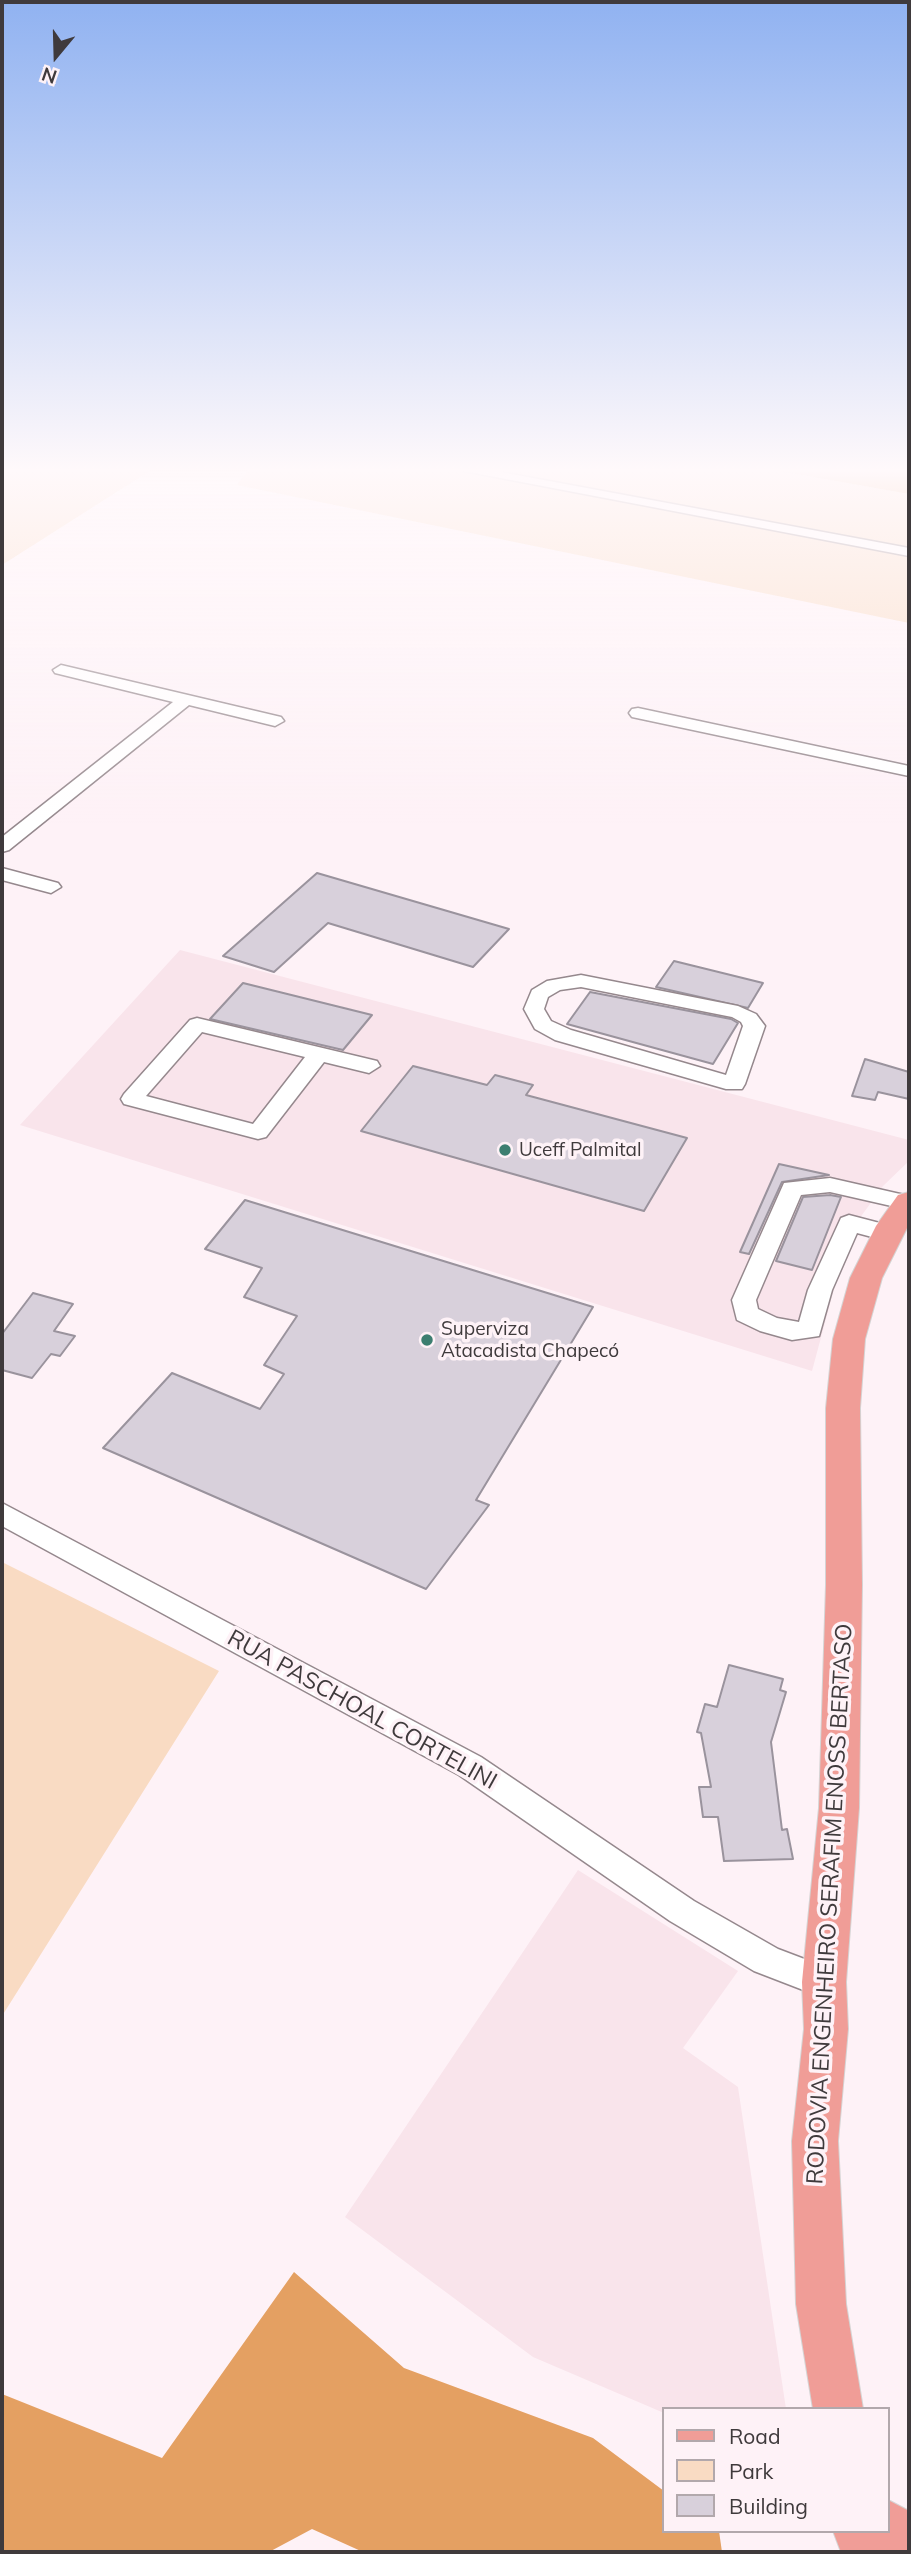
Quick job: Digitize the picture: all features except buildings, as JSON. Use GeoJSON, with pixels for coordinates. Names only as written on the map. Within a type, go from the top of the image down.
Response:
{"type":"FeatureCollection","features":[{"type":"Feature","properties":{"kind":"main road","name":"RODOVIA ENGENHEIRO SERAFIM ENOSS BERTASO"},"geometry":{"type":"LineString","coordinates":[[838,2407],[821,2304],[815,2141],[826,2029],[824,1982],[839,1808],[844,1585],[843,1408],[856,1311],[866,1278],[887,1233],[909,1203]]}},
{"type":"Feature","properties":{"kind":"main road"},"geometry":{"type":"LineString","coordinates":[[890,2529],[907,2552]]}},
{"type":"Feature","properties":{"kind":"main road"},"geometry":{"type":"LineString","coordinates":[[860,2533],[868,2552]]}},
{"type":"Feature","properties":{"kind":"street"},"geometry":{"type":"LineString","coordinates":[[61,670],[275,721]]}},
{"type":"Feature","properties":{"kind":"street"},"geometry":{"type":"LineString","coordinates":[[2,846],[185,700]]}},
{"type":"Feature","properties":{"kind":"street"},"geometry":{"type":"LineString","coordinates":[[638,713],[909,771]]}},
{"type":"Feature","properties":{"kind":"street"},"geometry":{"type":"LineString","coordinates":[[2,874],[51,887]]}},
{"type":"Feature","properties":{"kind":"street"},"geometry":{"type":"LineString","coordinates":[[581,981],[738,1012],[749,1018],[754,1026],[734,1084],[564,1035],[542,1025],[534,1009],[539,995],[554,985],[581,981]]}},
{"type":"Feature","properties":{"kind":"street"},"geometry":{"type":"LineString","coordinates":[[319,1054],[258,1132],[132,1099],[197,1024],[369,1066]]}},
{"type":"Feature","properties":{"kind":"street"},"geometry":{"type":"LineString","coordinates":[[861,1192],[836,1259],[820,1290],[810,1330],[792,1332],[746,1314],[744,1300],[792,1188],[830,1185],[861,1192],[909,1203]]}},
{"type":"Feature","properties":{"kind":"street"},"geometry":{"type":"LineString","coordinates":[[849,1223],[887,1233]]}},
{"type":"Feature","properties":{"kind":"street","name":"RUA PASCHOAL CORTELINI"},"geometry":{"type":"LineString","coordinates":[[2,1513],[470,1766],[693,1917],[766,1960],[824,1982]]}},
{"type":"Feature","properties":{"kind":"shaded area","name":"Uceff Palmital"},"geometry":{"type":"Polygon","coordinates":[[[180,950],[909,1140],[909,1161],[883,1186],[849,1233],[812,1371],[20,1125],[180,950]]]}},
{"type":"Feature","properties":{"kind":"shaded area"},"geometry":{"type":"Polygon","coordinates":[[[578,1870],[738,1971],[683,2048],[738,2087],[786,2407],[662,2407],[662,2412],[533,2357],[345,2217],[578,1870]]]}},
{"type":"Feature","properties":{"kind":"shaded area"},"geometry":{"type":"Polygon","coordinates":[[[294,2272],[404,2368],[593,2438],[662,2490],[662,2533],[719,2533],[722,2552],[363,2552],[312,2529],[269,2552],[2,2552],[2,2394],[162,2458],[294,2272]]]}},
{"type":"Feature","properties":{"kind":"green space"},"geometry":{"type":"Polygon","coordinates":[[[730,586],[909,586],[909,623],[730,586]]]}},
{"type":"Feature","properties":{"kind":"green space"},"geometry":{"type":"Polygon","coordinates":[[[2,1562],[219,1671],[2,2016],[2,1562]]]}},
{"type":"Feature","properties":{"kind":"place","name":"Uceff Palmital"},"geometry":{"type":"Point","coordinates":[505,1150]}},
{"type":"Feature","properties":{"kind":"place","name":"Superviza Atacadista Chapecó"},"geometry":{"type":"Point","coordinates":[427,1340]}}]}
